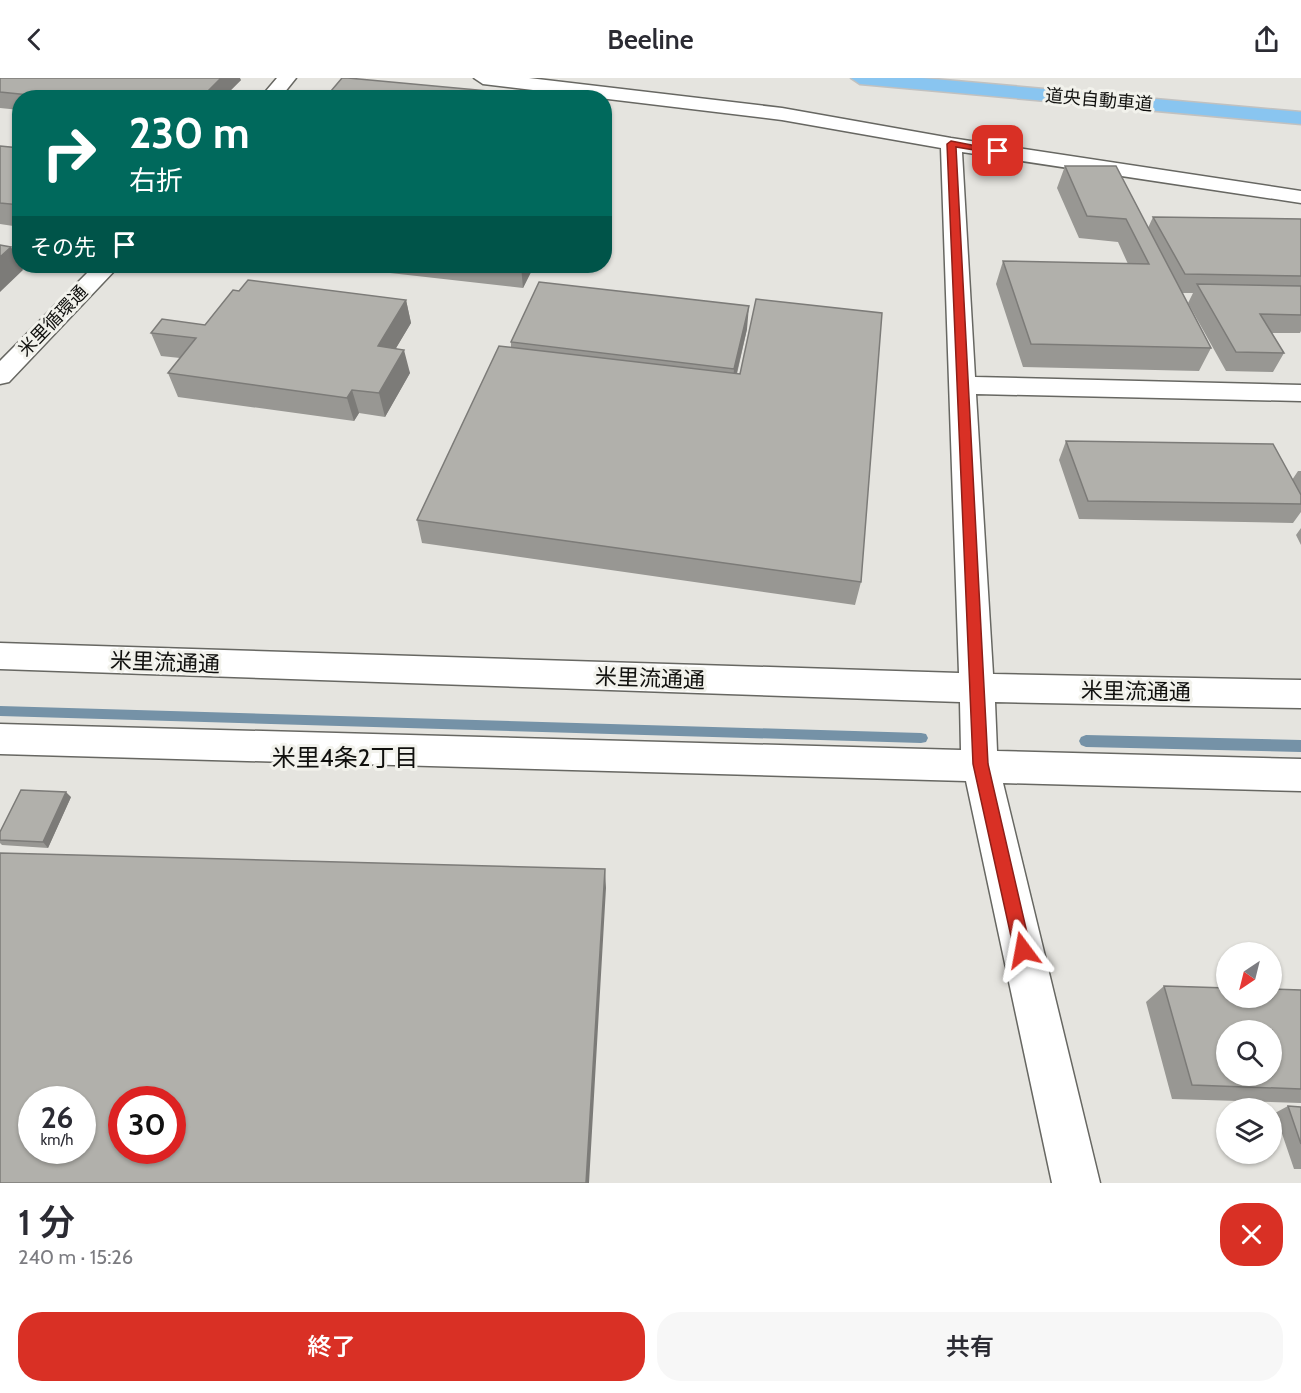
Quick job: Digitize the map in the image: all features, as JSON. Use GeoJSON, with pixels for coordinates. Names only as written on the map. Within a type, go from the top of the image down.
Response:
{"type":"FeatureCollection","features":[{"type":"Feature","properties":{"kind":"highway","name":"道央自動車道"},"geometry":{"type":"LineString","coordinates":[[860,78],[1301,118]]}},
{"type":"Feature","properties":{"kind":"street"},"geometry":{"type":"LineString","coordinates":[[276,90],[287,78]]}},
{"type":"Feature","properties":{"kind":"street"},"geometry":{"type":"LineString","coordinates":[[483,78],[578,83],[782,114],[951,144],[1301,196]]}},
{"type":"Feature","properties":{"kind":"street"},"geometry":{"type":"LineString","coordinates":[[951,144],[980,764],[1077,1183]]}},
{"type":"Feature","properties":{"kind":"street","name":"米里循環通"},"geometry":{"type":"LineString","coordinates":[[0,376],[100,273]]}},
{"type":"Feature","properties":{"kind":"street"},"geometry":{"type":"LineString","coordinates":[[962,386],[1301,393]]}},
{"type":"Feature","properties":{"kind":"street","name":"米里流通通"},"geometry":{"type":"LineString","coordinates":[[0,656],[975,688],[1301,694]]}},
{"type":"Feature","properties":{"kind":"street"},"geometry":{"type":"LineString","coordinates":[[0,739],[1301,774]]}},
{"type":"Feature","properties":{"kind":"building"},"geometry":{"type":"Polygon","coordinates":[[[0,78],[221,78],[209,90],[12,90],[12,93],[0,92],[0,78]]]}},
{"type":"Feature","properties":{"kind":"building"},"geometry":{"type":"Polygon","coordinates":[[[342,78],[348,78],[478,90],[332,90],[342,78]]]}},
{"type":"Feature","properties":{"kind":"building"},"geometry":{"type":"Polygon","coordinates":[[[0,146],[12,147],[12,204],[0,203],[0,146]]]}},
{"type":"Feature","properties":{"kind":"building"},"geometry":{"type":"Polygon","coordinates":[[[1065,166],[1116,166],[1211,348],[1031,344],[1003,261],[1149,264],[1126,219],[1087,216],[1065,166]]]}},
{"type":"Feature","properties":{"kind":"building"},"geometry":{"type":"Polygon","coordinates":[[[1153,217],[1301,219],[1301,276],[1185,274],[1153,217]]]}},
{"type":"Feature","properties":{"kind":"building"},"geometry":{"type":"Polygon","coordinates":[[[0,245],[11,247],[0,257],[0,245]]]}},
{"type":"Feature","properties":{"kind":"building"},"geometry":{"type":"Polygon","coordinates":[[[248,280],[406,300],[378,346],[404,350],[379,393],[352,390],[347,398],[168,373],[196,338],[151,333],[162,319],[205,325],[233,290],[239,291],[248,280]]]}},
{"type":"Feature","properties":{"kind":"building"},"geometry":{"type":"Polygon","coordinates":[[[539,282],[749,306],[734,369],[511,342],[539,282]]]}},
{"type":"Feature","properties":{"kind":"building"},"geometry":{"type":"Polygon","coordinates":[[[1197,284],[1301,286],[1301,315],[1260,314],[1284,353],[1236,352],[1197,284]]]}},
{"type":"Feature","properties":{"kind":"building"},"geometry":{"type":"Polygon","coordinates":[[[756,299],[882,313],[861,582],[417,520],[499,346],[740,374],[756,299]]]}},
{"type":"Feature","properties":{"kind":"building"},"geometry":{"type":"Polygon","coordinates":[[[1066,441],[1273,444],[1301,495],[1301,504],[1088,501],[1066,441]]]}},
{"type":"Feature","properties":{"kind":"building"},"geometry":{"type":"Polygon","coordinates":[[[21,790],[66,792],[43,842],[0,840],[0,832],[21,790]]]}},
{"type":"Feature","properties":{"kind":"building"},"geometry":{"type":"Polygon","coordinates":[[[0,853],[605,869],[586,1183],[0,1183],[0,853]]]}},
{"type":"Feature","properties":{"kind":"building"},"geometry":{"type":"Polygon","coordinates":[[[1164,986],[1216,988],[1216,1008],[1282,1008],[1282,989],[1301,990],[1301,1089],[1219,1086],[1282,1086],[1282,1020],[1216,1020],[1216,1086],[1192,1085],[1164,986]]]}},
{"type":"Feature","properties":{"kind":"building"},"geometry":{"type":"Polygon","coordinates":[[[1288,1106],[1301,1107],[1301,1144],[1288,1106]]]}},
{"type":"Feature","properties":{"kind":"waterway"},"geometry":{"type":"LineString","coordinates":[[0,711],[921,738]]}},
{"type":"Feature","properties":{"kind":"waterway"},"geometry":{"type":"LineString","coordinates":[[1086,741],[1301,746]]}},
{"type":"Feature","properties":{"kind":"district","name":"米里4条2丁目"},"geometry":{"type":"Point","coordinates":[345,758]}},
{"type":"Feature","properties":{"kind":"route"},"geometry":{"type":"LineString","coordinates":[[998,151],[951,144],[980,764],[1023,950]]}}]}
